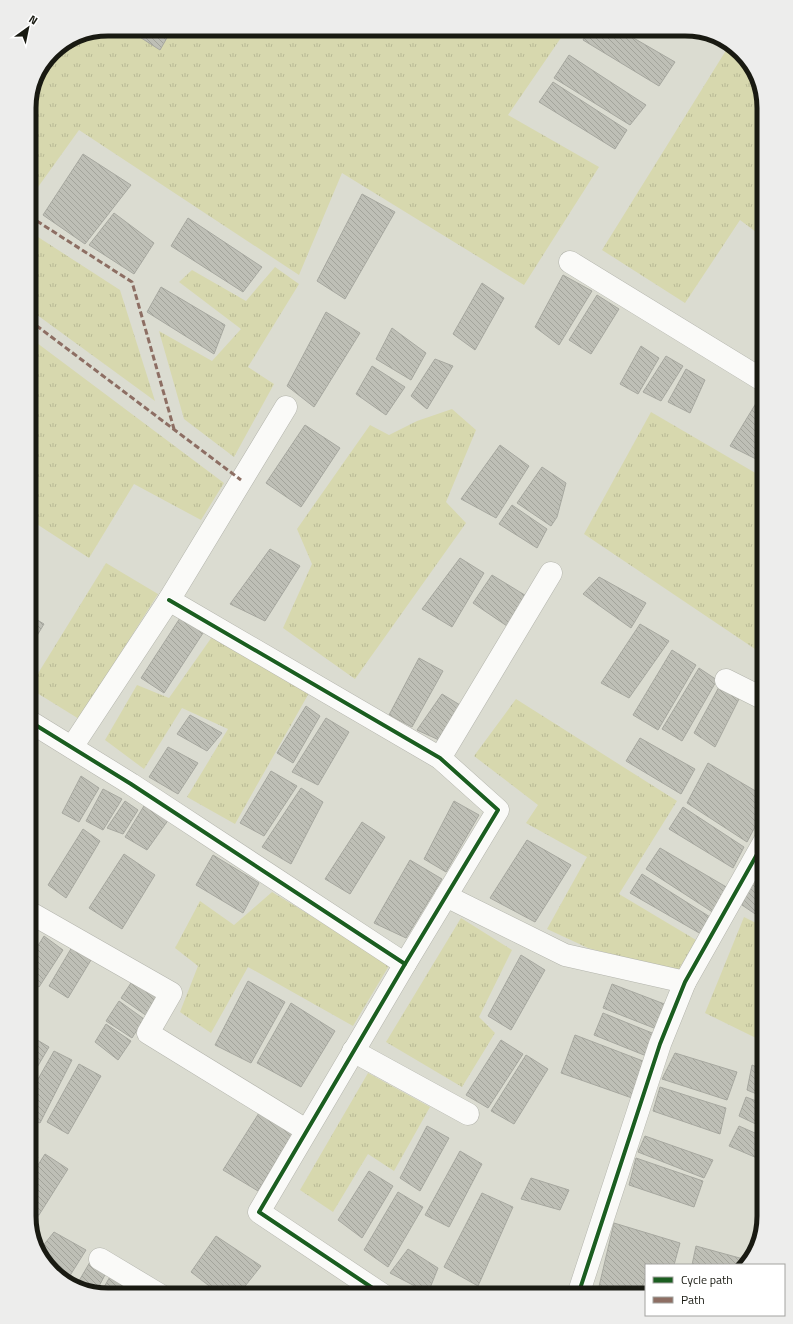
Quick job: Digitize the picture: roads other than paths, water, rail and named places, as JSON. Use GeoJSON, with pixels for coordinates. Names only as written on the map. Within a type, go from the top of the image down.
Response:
{"type":"FeatureCollection","features":[{"type":"Feature","properties":{"kind":"street"},"geometry":{"type":"LineString","coordinates":[[570,262],[757,377]]}},
{"type":"Feature","properties":{"kind":"street"},"geometry":{"type":"LineString","coordinates":[[72,747],[169,600],[286,407]]}},
{"type":"Feature","properties":{"kind":"street"},"geometry":{"type":"LineString","coordinates":[[440,758],[551,573]]}},
{"type":"Feature","properties":{"kind":"street"},"geometry":{"type":"LineString","coordinates":[[169,600],[440,758],[498,810],[404,964],[258,1212],[372,1288]]}},
{"type":"Feature","properties":{"kind":"street"},"geometry":{"type":"LineString","coordinates":[[726,680],[757,696]]}},
{"type":"Feature","properties":{"kind":"street"},"geometry":{"type":"LineString","coordinates":[[36,725],[138,789],[404,964]]}},
{"type":"Feature","properties":{"kind":"street"},"geometry":{"type":"LineString","coordinates":[[580,1288],[660,1044],[685,982],[757,854]]}},
{"type":"Feature","properties":{"kind":"street"},"geometry":{"type":"LineString","coordinates":[[446,896],[565,955],[685,982]]}},
{"type":"Feature","properties":{"kind":"street"},"geometry":{"type":"LineString","coordinates":[[36,916],[171,993],[148,1033],[306,1130]]}},
{"type":"Feature","properties":{"kind":"street"},"geometry":{"type":"LineString","coordinates":[[354,1051],[468,1114]]}},
{"type":"Feature","properties":{"kind":"street"},"geometry":{"type":"LineString","coordinates":[[100,1259],[148,1288]]}}]}
